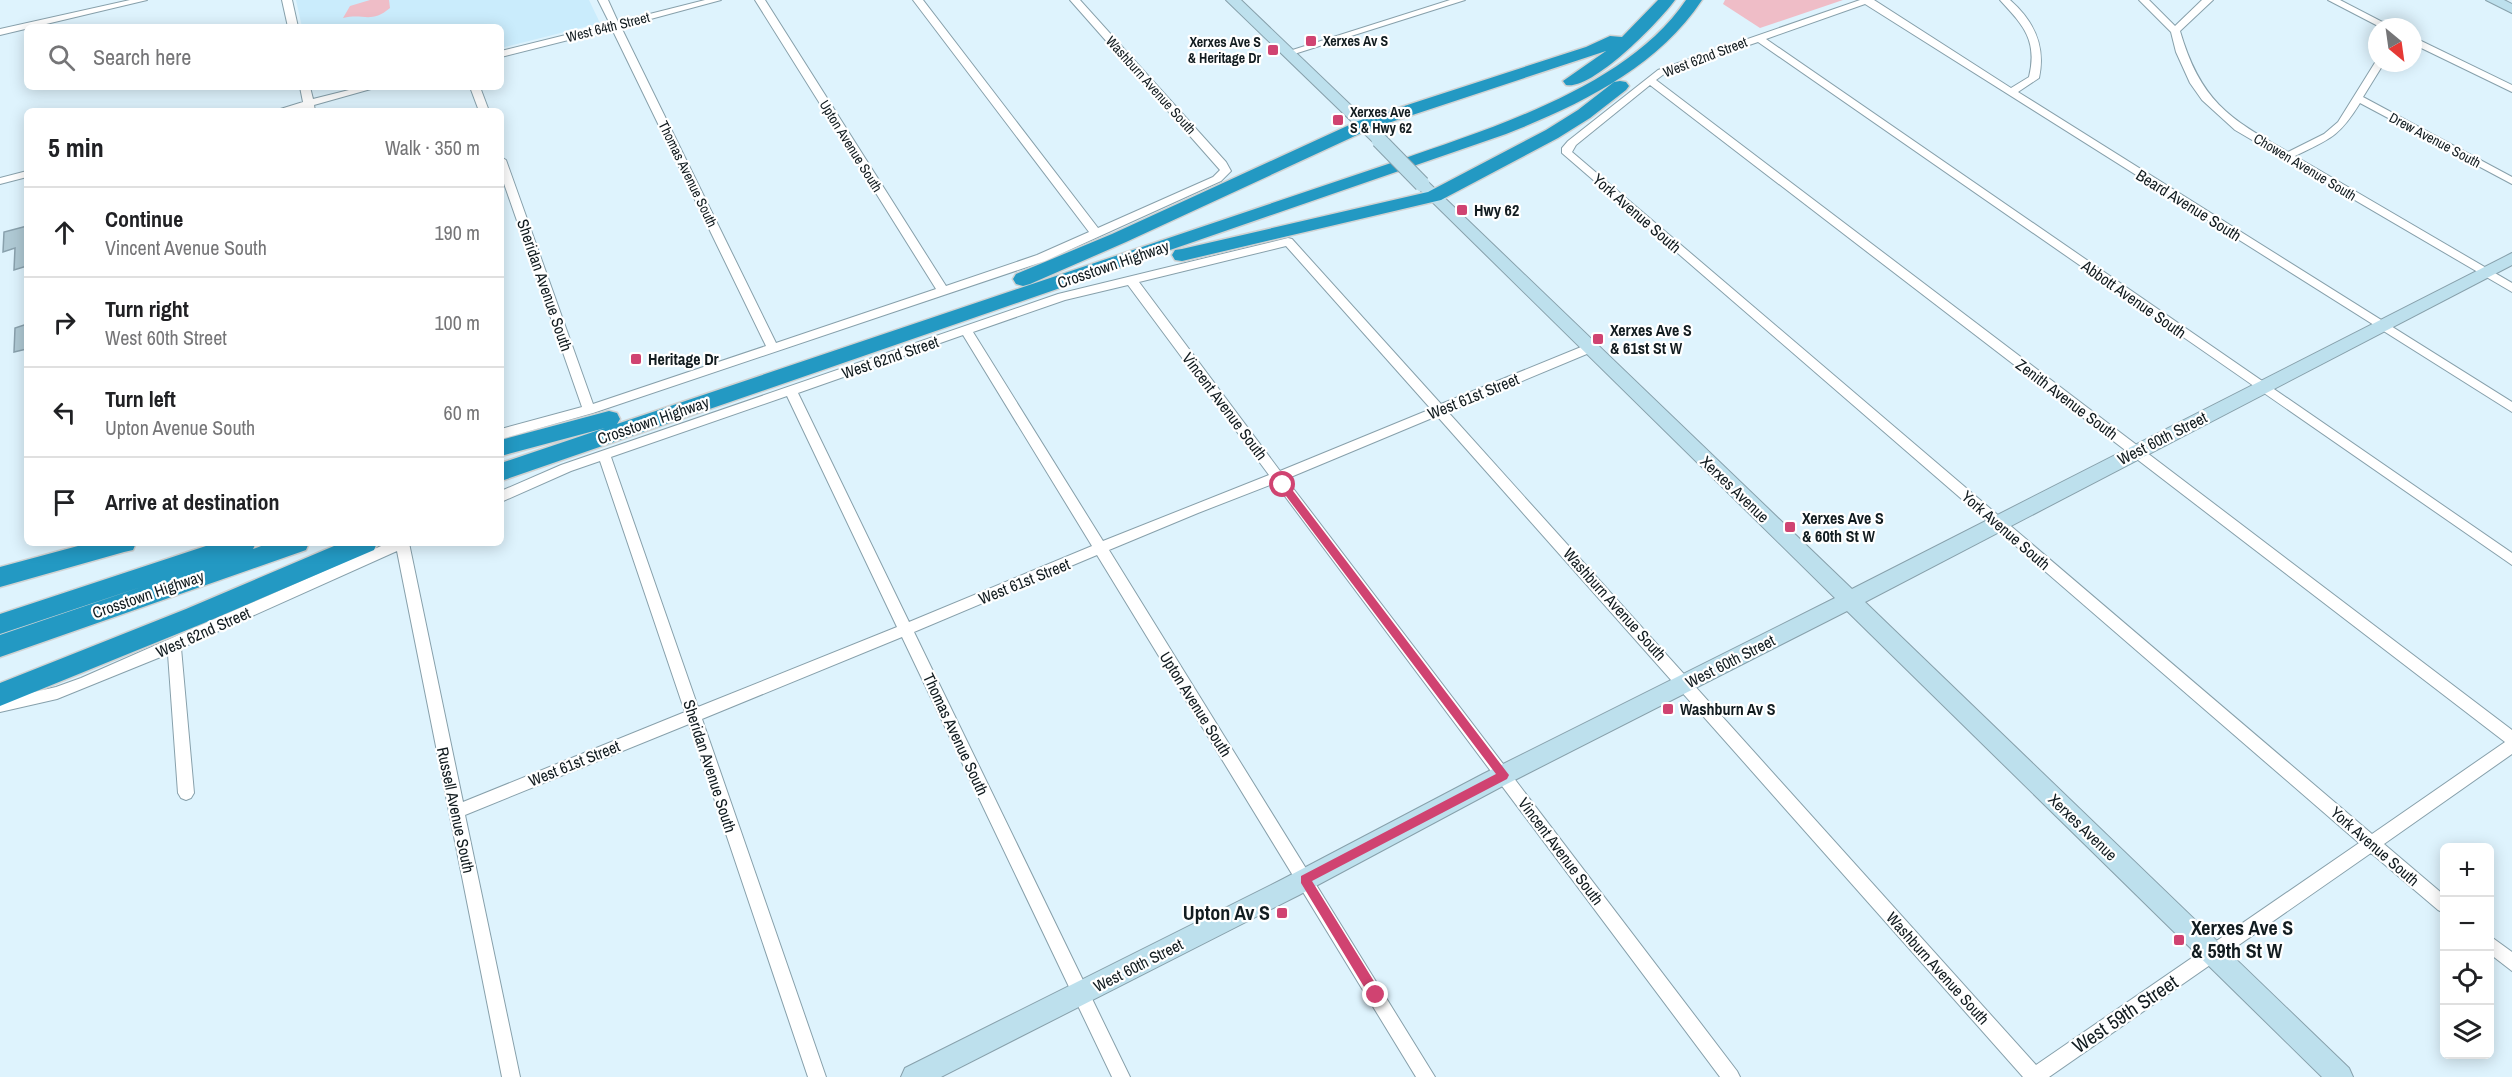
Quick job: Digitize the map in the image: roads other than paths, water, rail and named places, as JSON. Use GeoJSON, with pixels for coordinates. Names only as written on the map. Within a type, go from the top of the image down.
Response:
{"type":"FeatureCollection","features":[{"type":"Feature","properties":{"kind":"highway","name":"Crosstown Highway"},"geometry":{"type":"LineString","coordinates":[[504,471],[640,418],[1000,295],[1503,116],[1577,78],[1599,64],[1640,30],[1667,0]]}},
{"type":"Feature","properties":{"kind":"highway","name":"Crosstown Highway"},"geometry":{"type":"LineString","coordinates":[[1000,295],[1407,164],[1532,119],[1562,105],[1614,75],[1653,44],[1689,7]]}},
{"type":"Feature","properties":{"kind":"highway"},"geometry":{"type":"LineString","coordinates":[[1000,295],[1156,261],[1428,190],[1552,134],[1584,114],[1617,89],[1656,53],[1675,32],[1689,7]]}},
{"type":"Feature","properties":{"kind":"highway"},"geometry":{"type":"LineString","coordinates":[[1000,295],[1364,125],[1592,51],[1640,30]]}},
{"type":"Feature","properties":{"kind":"highway","name":"Crosstown Highway"},"geometry":{"type":"LineString","coordinates":[[504,456],[640,418]]}},
{"type":"Feature","properties":{"kind":"highway"},"geometry":{"type":"LineString","coordinates":[[504,447],[640,418]]}},
{"type":"Feature","properties":{"kind":"highway"},"geometry":{"type":"LineString","coordinates":[[504,482],[640,418]]}},
{"type":"Feature","properties":{"kind":"highway"},"geometry":{"type":"LineString","coordinates":[[0,577],[112,546]]}},
{"type":"Feature","properties":{"kind":"highway","name":"Crosstown Highway"},"geometry":{"type":"LineString","coordinates":[[0,624],[235,546]]}},
{"type":"Feature","properties":{"kind":"highway","name":"Crosstown Highway"},"geometry":{"type":"LineString","coordinates":[[0,646],[288,546]]}},
{"type":"Feature","properties":{"kind":"highway"},"geometry":{"type":"LineString","coordinates":[[0,695],[195,616],[358,546]]}},
{"type":"Feature","properties":{"kind":"street"},"geometry":{"type":"LineString","coordinates":[[287,0],[292,24]]}},
{"type":"Feature","properties":{"kind":"street","name":"Thomas Avenue South"},"geometry":{"type":"LineString","coordinates":[[603,0],[772,347]]}},
{"type":"Feature","properties":{"kind":"street","name":"West 64th Street"},"geometry":{"type":"LineString","coordinates":[[504,53],[716,0]]}},
{"type":"Feature","properties":{"kind":"street","name":"Upton Avenue South"},"geometry":{"type":"LineString","coordinates":[[760,0],[943,291]]}},
{"type":"Feature","properties":{"kind":"street"},"geometry":{"type":"LineString","coordinates":[[504,433],[589,410],[943,291],[1041,258],[1096,234],[918,0]]}},
{"type":"Feature","properties":{"kind":"street","name":"Washburn Avenue South"},"geometry":{"type":"LineString","coordinates":[[1075,0],[1226,171],[1217,179],[1096,234]]}},
{"type":"Feature","properties":{"kind":"street","name":"Xerxes Avenue"},"geometry":{"type":"LineString","coordinates":[[1233,0],[2340,1077]]}},
{"type":"Feature","properties":{"kind":"street","name":"Beard Avenue South"},"geometry":{"type":"LineString","coordinates":[[1867,0],[2512,408]]}},
{"type":"Feature","properties":{"kind":"street","name":"West 62nd Street"},"geometry":{"type":"LineString","coordinates":[[1568,153],[1567,148],[1572,143],[1661,72],[1867,0]]}},
{"type":"Feature","properties":{"kind":"street"},"geometry":{"type":"LineString","coordinates":[[2005,0],[2024,20],[2033,34],[2038,57],[2034,78],[2011,92]]}},
{"type":"Feature","properties":{"kind":"street","name":"Chowen Avenue South"},"geometry":{"type":"LineString","coordinates":[[2144,0],[2175,31],[2181,52],[2195,83],[2206,98],[2239,128],[2512,288]]}},
{"type":"Feature","properties":{"kind":"street"},"geometry":{"type":"LineString","coordinates":[[2175,31],[2208,0]]}},
{"type":"Feature","properties":{"kind":"street"},"geometry":{"type":"LineString","coordinates":[[2333,0],[2369,18]]}},
{"type":"Feature","properties":{"kind":"street"},"geometry":{"type":"LineString","coordinates":[[2493,0],[2512,9]]}},
{"type":"Feature","properties":{"kind":"street"},"geometry":{"type":"LineString","coordinates":[[35,24],[137,1]]}},
{"type":"Feature","properties":{"kind":"street"},"geometry":{"type":"LineString","coordinates":[[1288,53],[1456,1]]}},
{"type":"Feature","properties":{"kind":"street"},"geometry":{"type":"LineString","coordinates":[[0,32],[24,27]]}},
{"type":"Feature","properties":{"kind":"street","name":"Abbott Avenue South"},"geometry":{"type":"LineString","coordinates":[[1757,37],[2512,560]]}},
{"type":"Feature","properties":{"kind":"street"},"geometry":{"type":"LineString","coordinates":[[2422,45],[2512,90]]}},
{"type":"Feature","properties":{"kind":"street"},"geometry":{"type":"LineString","coordinates":[[2286,156],[2328,136],[2342,124],[2374,72]]}},
{"type":"Feature","properties":{"kind":"street","name":"Zenith Avenue South"},"geometry":{"type":"LineString","coordinates":[[1651,81],[2512,739]]}},
{"type":"Feature","properties":{"kind":"street"},"geometry":{"type":"LineString","coordinates":[[306,90],[310,107],[364,90]]}},
{"type":"Feature","properties":{"kind":"street"},"geometry":{"type":"LineString","coordinates":[[476,90],[483,108]]}},
{"type":"Feature","properties":{"kind":"street","name":"Drew Avenue South"},"geometry":{"type":"LineString","coordinates":[[2358,98],[2512,181]]}},
{"type":"Feature","properties":{"kind":"street","name":"York Avenue South"},"geometry":{"type":"LineString","coordinates":[[1568,153],[2440,901]]}},
{"type":"Feature","properties":{"kind":"street","name":"Sheridan Avenue South"},"geometry":{"type":"LineString","coordinates":[[504,169],[589,410]]}},
{"type":"Feature","properties":{"kind":"street"},"geometry":{"type":"LineString","coordinates":[[0,181],[24,175]]}},
{"type":"Feature","properties":{"kind":"street","name":"Washburn Avenue South"},"geometry":{"type":"LineString","coordinates":[[1288,242],[1687,684],[2035,1077]]}},
{"type":"Feature","properties":{"kind":"street","name":"West 62nd Street"},"geometry":{"type":"LineString","coordinates":[[504,496],[566,468],[1062,297],[1288,242]]}},
{"type":"Feature","properties":{"kind":"street","name":"West 60th Street"},"geometry":{"type":"LineString","coordinates":[[914,1077],[1305,879],[1503,775],[1687,684],[2512,258]]}},
{"type":"Feature","properties":{"kind":"street","name":"Vincent Avenue South"},"geometry":{"type":"LineString","coordinates":[[1131,280],[1731,1077]]}},
{"type":"Feature","properties":{"kind":"street","name":"Upton Avenue South"},"geometry":{"type":"LineString","coordinates":[[966,330],[1426,1077]]}},
{"type":"Feature","properties":{"kind":"street","name":"West 61st Street"},"geometry":{"type":"LineString","coordinates":[[457,811],[1590,348]]}},
{"type":"Feature","properties":{"kind":"street","name":"Thomas Avenue South"},"geometry":{"type":"LineString","coordinates":[[791,391],[1121,1077]]}},
{"type":"Feature","properties":{"kind":"street","name":"Sheridan Avenue South"},"geometry":{"type":"LineString","coordinates":[[604,455],[817,1077]]}},
{"type":"Feature","properties":{"kind":"street","name":"West 62nd Street"},"geometry":{"type":"LineString","coordinates":[[0,706],[57,693],[174,645],[394,546]]}},
{"type":"Feature","properties":{"kind":"street","name":"Russell Avenue South"},"geometry":{"type":"LineString","coordinates":[[402,546],[511,1077]]}},
{"type":"Feature","properties":{"kind":"street"},"geometry":{"type":"LineString","coordinates":[[174,645],[186,793]]}},
{"type":"Feature","properties":{"kind":"street","name":"West 59th Street"},"geometry":{"type":"LineString","coordinates":[[2035,1077],[2512,746]]}},
{"type":"Feature","properties":{"kind":"street"},"geometry":{"type":"LineString","coordinates":[[2494,947],[2512,963]]}},
{"type":"Feature","properties":{"kind":"place","name":"Xerxes Av S"},"geometry":{"type":"Point","coordinates":[1311,41]}},
{"type":"Feature","properties":{"kind":"place","name":"Xerxes Ave S & Heritage Dr"},"geometry":{"type":"Point","coordinates":[1273,50]}},
{"type":"Feature","properties":{"kind":"place","name":"Xerxes Ave S & Hwy 62"},"geometry":{"type":"Point","coordinates":[1338,120]}},
{"type":"Feature","properties":{"kind":"place","name":"Hwy 62"},"geometry":{"type":"Point","coordinates":[1462,210]}},
{"type":"Feature","properties":{"kind":"place","name":"Xerxes Ave S & 61st St W"},"geometry":{"type":"Point","coordinates":[1598,339]}},
{"type":"Feature","properties":{"kind":"place","name":"Heritage Dr"},"geometry":{"type":"Point","coordinates":[636,359]}},
{"type":"Feature","properties":{"kind":"place","name":"Xerxes Ave S & 60th St W"},"geometry":{"type":"Point","coordinates":[1790,527]}},
{"type":"Feature","properties":{"kind":"place","name":"Washburn Av S"},"geometry":{"type":"Point","coordinates":[1668,709]}},
{"type":"Feature","properties":{"kind":"place","name":"Upton Av S"},"geometry":{"type":"Point","coordinates":[1282,913]}},
{"type":"Feature","properties":{"kind":"place","name":"Xerxes Ave S & 59th St W"},"geometry":{"type":"Point","coordinates":[2179,940]}}]}
